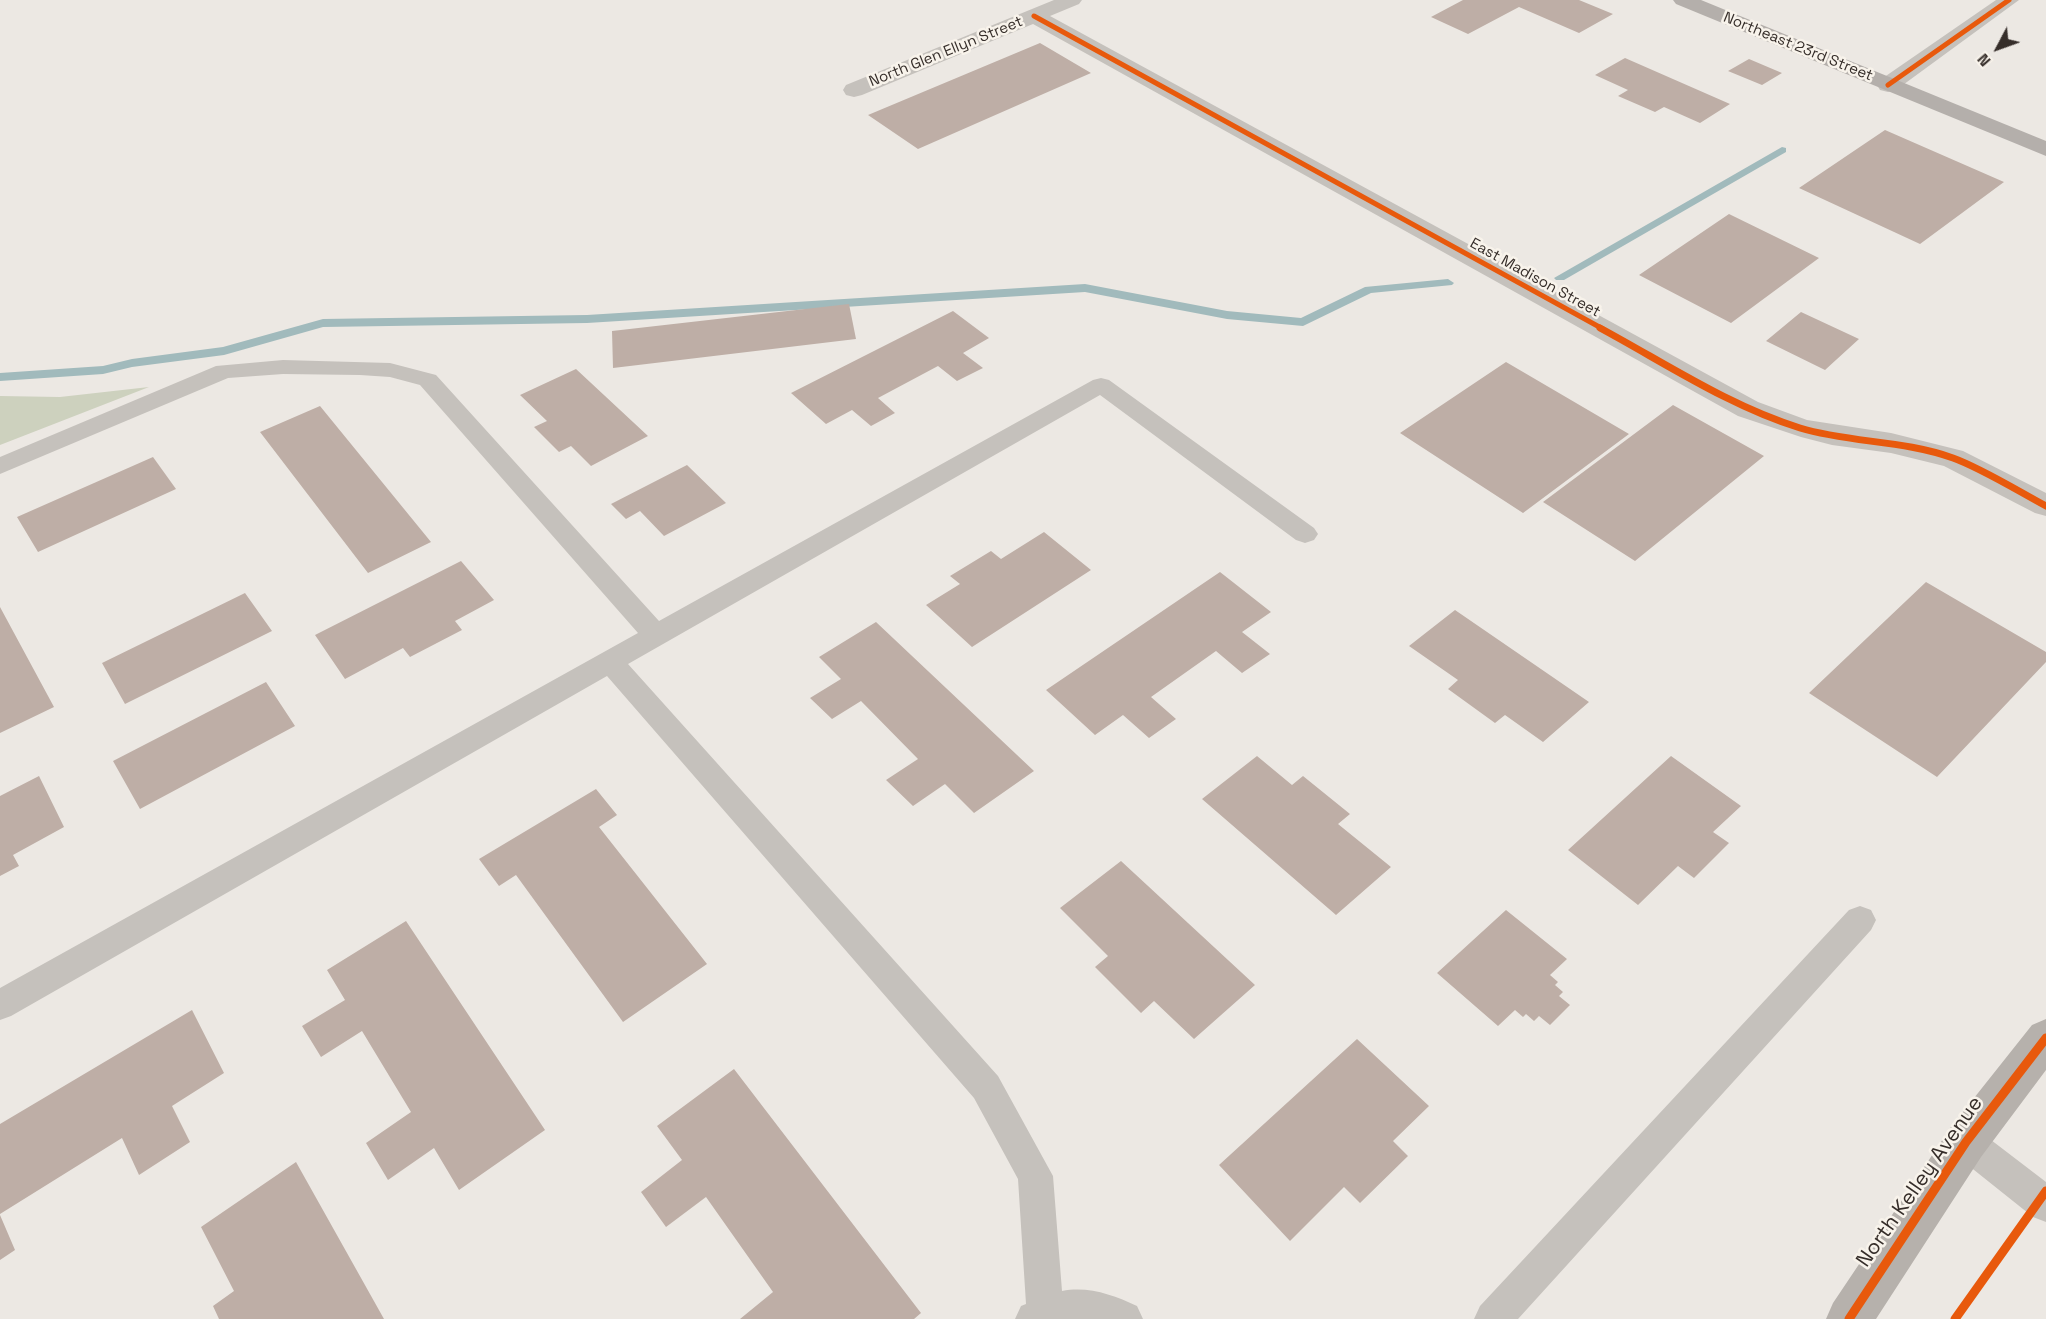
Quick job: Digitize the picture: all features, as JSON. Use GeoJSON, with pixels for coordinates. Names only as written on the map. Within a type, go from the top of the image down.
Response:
{"type":"FeatureCollection","features":[{"type":"Feature","properties":{"kind":"main road","name":"Northeast 23rd Street"},"geometry":{"type":"LineString","coordinates":[[1683,0],[2046,149]]}},
{"type":"Feature","properties":{"kind":"main road","name":"North Kelley Avenue"},"geometry":{"type":"LineString","coordinates":[[1849,1319],[1966,1143],[2046,1038]]}},
{"type":"Feature","properties":{"kind":"street"},"geometry":{"type":"LineString","coordinates":[[1888,84],[2009,0]]}},
{"type":"Feature","properties":{"kind":"street","name":"North Glen Ellyn Street"},"geometry":{"type":"LineString","coordinates":[[854,90],[1054,5]]}},
{"type":"Feature","properties":{"kind":"street","name":"East Madison Street"},"geometry":{"type":"LineString","coordinates":[[1054,5],[1748,409],[1802,428],[1832,435],[1892,443],[1953,458],[2046,506]]}},
{"type":"Feature","properties":{"kind":"lane"},"geometry":{"type":"LineString","coordinates":[[0,466],[224,370],[283,367],[390,370],[428,380],[656,636]]}},
{"type":"Feature","properties":{"kind":"lane"},"geometry":{"type":"LineString","coordinates":[[0,1005],[1101,385],[1305,534]]}},
{"type":"Feature","properties":{"kind":"lane"},"geometry":{"type":"LineString","coordinates":[[610,662],[986,1087],[1035,1176],[1039,1316],[1078,1307],[1112,1313],[1124,1319]]}},
{"type":"Feature","properties":{"kind":"lane"},"geometry":{"type":"LineString","coordinates":[[1493,1319],[1860,920]]}},
{"type":"Feature","properties":{"kind":"lane"},"geometry":{"type":"LineString","coordinates":[[1966,1143],[2046,1204]]}},
{"type":"Feature","properties":{"kind":"green space"},"geometry":{"type":"Polygon","coordinates":[[[149,387],[0,445],[0,396],[60,397],[149,387]]]}},
{"type":"Feature","properties":{"kind":"building"},"geometry":{"type":"Polygon","coordinates":[[[1463,0],[1579,0],[1613,14],[1579,33],[1519,7],[1468,34],[1431,17],[1463,0]]]}},
{"type":"Feature","properties":{"kind":"building"},"geometry":{"type":"Polygon","coordinates":[[[1040,43],[1091,73],[918,149],[868,115],[1040,43]]]}},
{"type":"Feature","properties":{"kind":"building"},"geometry":{"type":"Polygon","coordinates":[[[1625,58],[1730,104],[1700,123],[1664,107],[1655,112],[1618,96],[1628,90],[1595,75],[1625,58]]]}},
{"type":"Feature","properties":{"kind":"building"},"geometry":{"type":"Polygon","coordinates":[[[1749,59],[1782,73],[1762,85],[1728,71],[1749,59]]]}},
{"type":"Feature","properties":{"kind":"building"},"geometry":{"type":"Polygon","coordinates":[[[1885,130],[2004,182],[1920,244],[1799,188],[1885,130]]]}},
{"type":"Feature","properties":{"kind":"building"},"geometry":{"type":"Polygon","coordinates":[[[1729,214],[1819,258],[1731,323],[1639,275],[1729,214]]]}},
{"type":"Feature","properties":{"kind":"building"},"geometry":{"type":"Polygon","coordinates":[[[849,304],[856,339],[613,368],[612,331],[849,304]]]}},
{"type":"Feature","properties":{"kind":"building"},"geometry":{"type":"Polygon","coordinates":[[[953,311],[989,338],[963,353],[983,368],[957,381],[938,366],[878,398],[895,413],[871,426],[852,410],[826,424],[791,393],[953,311]]]}},
{"type":"Feature","properties":{"kind":"building"},"geometry":{"type":"Polygon","coordinates":[[[1801,312],[1859,339],[1825,370],[1766,341],[1801,312]]]}},
{"type":"Feature","properties":{"kind":"building"},"geometry":{"type":"Polygon","coordinates":[[[1506,362],[1629,434],[1523,513],[1400,433],[1506,362]]]}},
{"type":"Feature","properties":{"kind":"building"},"geometry":{"type":"Polygon","coordinates":[[[576,369],[648,436],[591,466],[571,446],[559,452],[534,427],[547,421],[520,395],[576,369]]]}},
{"type":"Feature","properties":{"kind":"building"},"geometry":{"type":"Polygon","coordinates":[[[1673,405],[1764,456],[1635,561],[1543,502],[1673,405]]]}},
{"type":"Feature","properties":{"kind":"building"},"geometry":{"type":"Polygon","coordinates":[[[320,406],[431,542],[368,573],[260,432],[320,406]]]}},
{"type":"Feature","properties":{"kind":"building"},"geometry":{"type":"Polygon","coordinates":[[[153,457],[176,489],[38,552],[17,517],[153,457]]]}},
{"type":"Feature","properties":{"kind":"building"},"geometry":{"type":"Polygon","coordinates":[[[687,465],[726,503],[664,536],[640,511],[626,519],[611,504],[687,465]]]}},
{"type":"Feature","properties":{"kind":"building"},"geometry":{"type":"Polygon","coordinates":[[[1044,532],[1091,570],[972,647],[926,605],[960,584],[950,576],[991,551],[1001,559],[1044,532]]]}},
{"type":"Feature","properties":{"kind":"building"},"geometry":{"type":"Polygon","coordinates":[[[461,561],[494,600],[455,621],[462,630],[410,657],[403,648],[345,679],[315,635],[461,561]]]}},
{"type":"Feature","properties":{"kind":"building"},"geometry":{"type":"Polygon","coordinates":[[[1220,572],[1271,612],[1242,632],[1270,654],[1242,673],[1216,651],[1151,697],[1176,719],[1149,738],[1123,715],[1095,735],[1046,690],[1220,572]]]}},
{"type":"Feature","properties":{"kind":"building"},"geometry":{"type":"Polygon","coordinates":[[[1926,582],[2046,652],[2046,662],[1937,777],[1809,693],[1926,582]]]}},
{"type":"Feature","properties":{"kind":"building"},"geometry":{"type":"Polygon","coordinates":[[[245,593],[272,631],[125,704],[102,663],[245,593]]]}},
{"type":"Feature","properties":{"kind":"building"},"geometry":{"type":"Polygon","coordinates":[[[0,607],[54,707],[0,733],[0,607]]]}},
{"type":"Feature","properties":{"kind":"building"},"geometry":{"type":"Polygon","coordinates":[[[1455,610],[1589,702],[1543,742],[1505,715],[1495,723],[1448,689],[1458,680],[1409,646],[1455,610]]]}},
{"type":"Feature","properties":{"kind":"building"},"geometry":{"type":"Polygon","coordinates":[[[876,622],[1034,771],[974,813],[945,784],[913,806],[886,780],[918,759],[861,701],[832,719],[810,698],[841,679],[819,657],[876,622]]]}},
{"type":"Feature","properties":{"kind":"building"},"geometry":{"type":"Polygon","coordinates":[[[266,682],[295,726],[140,809],[113,761],[266,682]]]}},
{"type":"Feature","properties":{"kind":"building"},"geometry":{"type":"Polygon","coordinates":[[[1257,756],[1292,785],[1303,776],[1350,814],[1338,824],[1391,867],[1336,915],[1202,799],[1257,756]]]}},
{"type":"Feature","properties":{"kind":"building"},"geometry":{"type":"Polygon","coordinates":[[[1671,756],[1741,806],[1713,832],[1729,843],[1694,878],[1678,866],[1638,905],[1568,850],[1671,756]]]}},
{"type":"Feature","properties":{"kind":"building"},"geometry":{"type":"Polygon","coordinates":[[[39,776],[64,827],[13,855],[19,866],[0,876],[0,796],[39,776]]]}},
{"type":"Feature","properties":{"kind":"building"},"geometry":{"type":"Polygon","coordinates":[[[596,789],[617,815],[599,827],[707,964],[623,1022],[516,875],[499,886],[479,859],[596,789]]]}},
{"type":"Feature","properties":{"kind":"building"},"geometry":{"type":"Polygon","coordinates":[[[1121,861],[1255,985],[1194,1039],[1154,1001],[1141,1013],[1095,967],[1108,956],[1060,908],[1121,861]]]}},
{"type":"Feature","properties":{"kind":"building"},"geometry":{"type":"Polygon","coordinates":[[[1506,910],[1567,959],[1550,975],[1558,982],[1555,985],[1563,992],[1559,996],[1570,1005],[1550,1025],[1539,1016],[1534,1021],[1526,1014],[1523,1017],[1515,1010],[1498,1026],[1437,973],[1506,910]]]}},
{"type":"Feature","properties":{"kind":"building"},"geometry":{"type":"Polygon","coordinates":[[[406,921],[545,1130],[459,1190],[434,1148],[388,1180],[366,1143],[411,1112],[362,1031],[321,1057],[302,1026],[345,1000],[327,970],[406,921]]]}},
{"type":"Feature","properties":{"kind":"building"},"geometry":{"type":"Polygon","coordinates":[[[192,1010],[224,1073],[172,1106],[190,1142],[139,1175],[122,1138],[0,1214],[0,1124],[192,1010]]]}},
{"type":"Feature","properties":{"kind":"building"},"geometry":{"type":"Polygon","coordinates":[[[1357,1039],[1429,1106],[1393,1141],[1408,1156],[1360,1203],[1344,1187],[1290,1241],[1219,1165],[1357,1039]]]}},
{"type":"Feature","properties":{"kind":"building"},"geometry":{"type":"Polygon","coordinates":[[[734,1069],[921,1313],[914,1319],[740,1319],[773,1292],[706,1197],[666,1227],[641,1192],[682,1160],[657,1126],[734,1069]]]}},
{"type":"Feature","properties":{"kind":"building"},"geometry":{"type":"Polygon","coordinates":[[[296,1162],[384,1319],[219,1319],[213,1306],[234,1291],[201,1227],[296,1162]]]}},
{"type":"Feature","properties":{"kind":"building"},"geometry":{"type":"Polygon","coordinates":[[[0,1215],[15,1250],[0,1260],[0,1215]]]}},
{"type":"Feature","properties":{"kind":"waterway"},"geometry":{"type":"LineString","coordinates":[[1560,278],[1782,150]]}},
{"type":"Feature","properties":{"kind":"waterway"},"geometry":{"type":"LineString","coordinates":[[0,377],[103,370],[132,363],[224,351],[323,323],[587,319],[1085,288],[1227,315],[1303,322],[1369,290],[1448,283]]}},
{"type":"Feature","properties":{"kind":"cycle path"},"geometry":{"type":"LineString","coordinates":[[1888,85],[2009,0]]}},
{"type":"Feature","properties":{"kind":"cycle path"},"geometry":{"type":"LineString","coordinates":[[1034,16],[1748,409],[1801,428],[1832,435],[1891,443],[1953,458],[2046,506]]}},
{"type":"Feature","properties":{"kind":"cycle path"},"geometry":{"type":"LineString","coordinates":[[1849,1319],[1966,1142],[2046,1038]]}},
{"type":"Feature","properties":{"kind":"cycle path"},"geometry":{"type":"LineString","coordinates":[[1955,1319],[2046,1191]]}}]}
